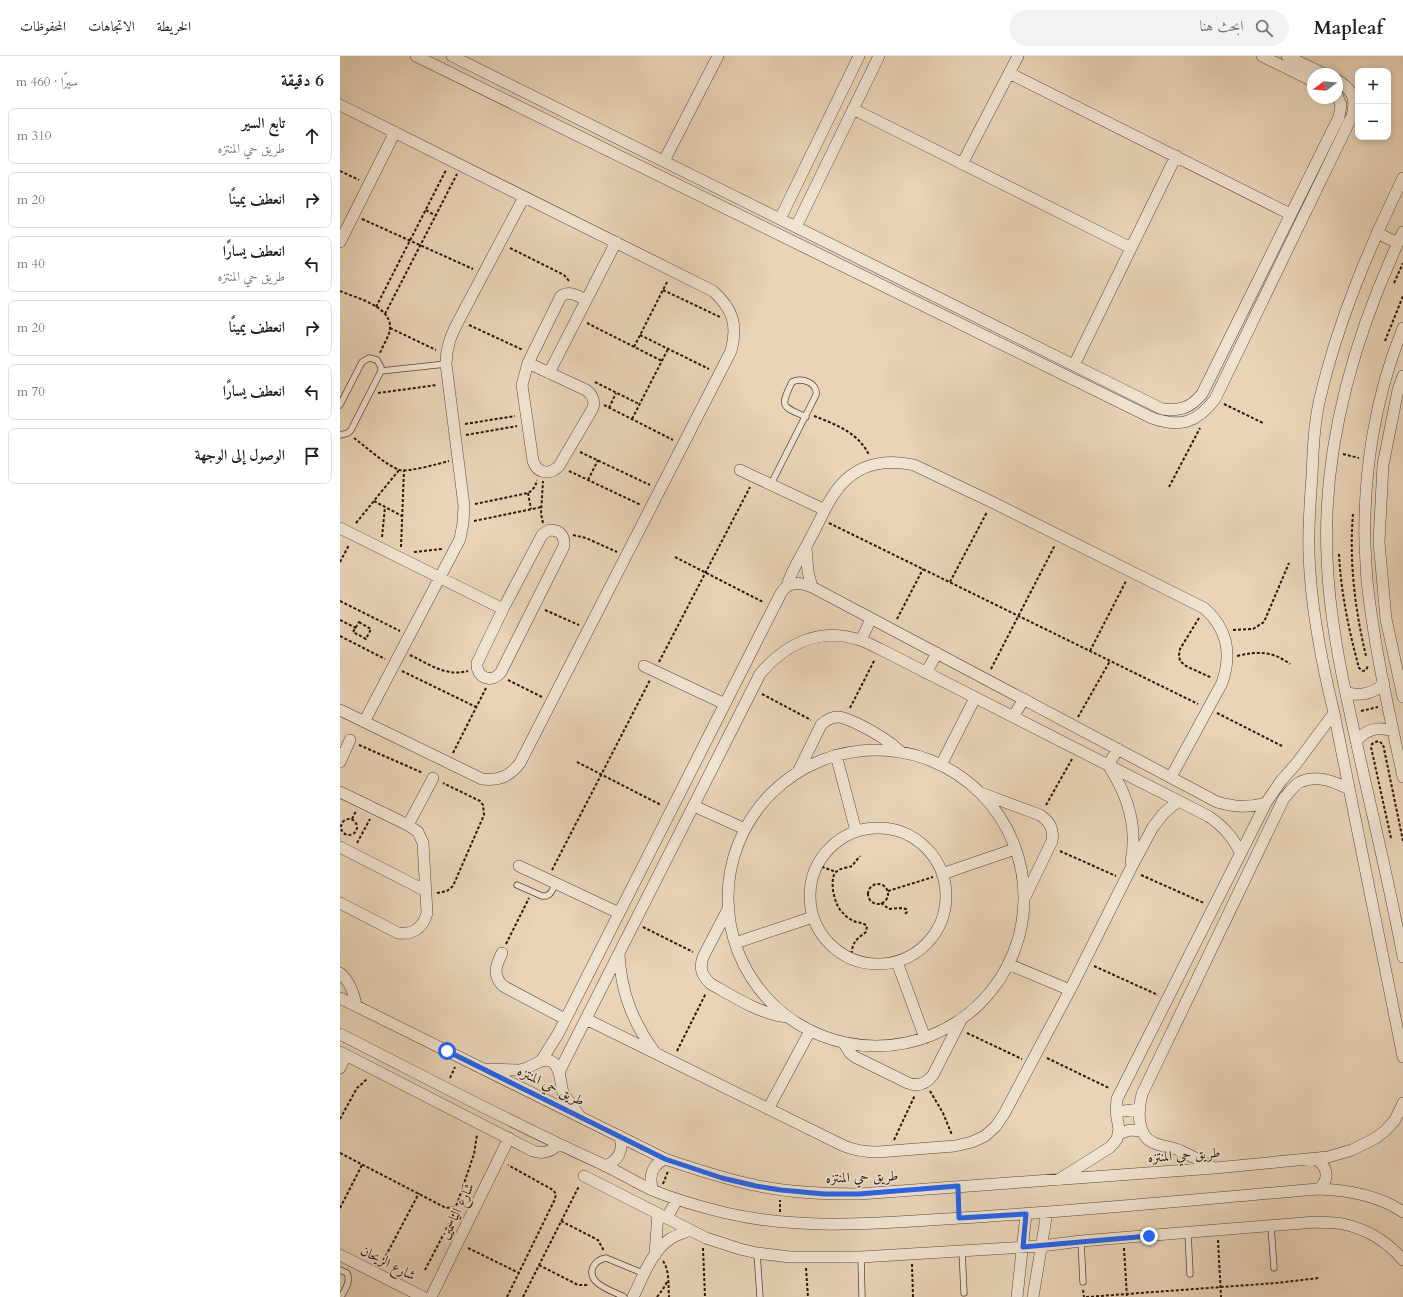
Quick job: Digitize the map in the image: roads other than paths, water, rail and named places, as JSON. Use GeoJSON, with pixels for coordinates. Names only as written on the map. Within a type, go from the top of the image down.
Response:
{"type":"FeatureCollection","features":[{"type":"Feature","properties":{"kind":"street"},"geometry":{"type":"LineString","coordinates":[[416,56],[1152,418],[1166,423],[1180,423],[1194,419],[1206,411],[1215,399],[1352,116],[1354,100],[1351,92],[1343,84]]}},
{"type":"Feature","properties":{"kind":"street"},"geometry":{"type":"LineString","coordinates":[[452,56],[1162,409],[1174,410],[1185,408],[1195,403],[1202,394],[1339,117],[1341,104]]}},
{"type":"Feature","properties":{"kind":"street"},"geometry":{"type":"LineString","coordinates":[[664,161],[718,56]]}},
{"type":"Feature","properties":{"kind":"street"},"geometry":{"type":"LineString","coordinates":[[780,219],[859,56]]}},
{"type":"Feature","properties":{"kind":"street"},"geometry":{"type":"LineString","coordinates":[[796,227],[879,56]]}},
{"type":"Feature","properties":{"kind":"street"},"geometry":{"type":"LineString","coordinates":[[962,164],[1018,56]]}},
{"type":"Feature","properties":{"kind":"street"},"geometry":{"type":"LineString","coordinates":[[1262,56],[1307,78]]}},
{"type":"Feature","properties":{"kind":"street"},"geometry":{"type":"LineString","coordinates":[[1288,56],[1312,68]]}},
{"type":"Feature","properties":{"kind":"street"},"geometry":{"type":"LineString","coordinates":[[1009,73],[1290,214]]}},
{"type":"Feature","properties":{"kind":"street"},"geometry":{"type":"LineString","coordinates":[[340,105],[713,291],[723,300],[730,311],[734,324],[734,338],[731,351],[520,763],[514,770],[500,779],[482,779],[340,710]]}},
{"type":"Feature","properties":{"kind":"street"},"geometry":{"type":"LineString","coordinates":[[853,109],[1131,248]]}},
{"type":"Feature","properties":{"kind":"street"},"geometry":{"type":"LineString","coordinates":[[340,242],[395,132]]}},
{"type":"Feature","properties":{"kind":"street"},"geometry":{"type":"LineString","coordinates":[[1074,365],[1176,156]]}},
{"type":"Feature","properties":{"kind":"street"},"geometry":{"type":"LineString","coordinates":[[1403,178],[1376,233],[1338,333],[1320,400],[1314,438],[1309,515],[1311,592],[1316,631],[1323,669],[1334,713],[1403,1057]]}},
{"type":"Feature","properties":{"kind":"street"},"geometry":{"type":"LineString","coordinates":[[364,722],[457,547],[464,523],[464,506],[446,359],[450,339],[459,320],[524,197]]}},
{"type":"Feature","properties":{"kind":"street"},"geometry":{"type":"LineString","coordinates":[[1403,232],[1362,330],[1341,404],[1338,453],[1329,479],[1327,517],[1329,594],[1334,632],[1403,958]]}},
{"type":"Feature","properties":{"kind":"street"},"geometry":{"type":"LineString","coordinates":[[1376,233],[1398,243]]}},
{"type":"Feature","properties":{"kind":"street"},"geometry":{"type":"LineString","coordinates":[[549,373],[616,242]]}},
{"type":"Feature","properties":{"kind":"street"},"geometry":{"type":"LineString","coordinates":[[530,358],[549,373],[586,390],[590,393],[594,400],[593,408],[570,447],[558,466],[549,472],[541,471],[535,466],[533,461],[522,385],[530,358],[559,299],[564,294],[572,293],[586,300]]}},
{"type":"Feature","properties":{"kind":"street"},"geometry":{"type":"LineString","coordinates":[[1403,328],[1396,346],[1380,402],[1369,461],[1365,520],[1366,579],[1374,638],[1403,777]]}},
{"type":"Feature","properties":{"kind":"street"},"geometry":{"type":"LineString","coordinates":[[1403,376],[1398,390],[1383,465],[1379,542],[1386,619],[1403,697]]}},
{"type":"Feature","properties":{"kind":"street"},"geometry":{"type":"LineString","coordinates":[[541,1061],[558,1034],[781,593],[787,586],[794,566],[806,548],[834,494],[844,481],[857,471],[873,464],[886,462],[900,462],[914,465],[1132,571],[1204,608],[1212,615],[1222,630],[1226,644],[1228,658],[1226,673],[1171,777]]}},
{"type":"Feature","properties":{"kind":"street"},"geometry":{"type":"LineString","coordinates":[[740,470],[771,484],[823,514]]}},
{"type":"Feature","properties":{"kind":"street"},"geometry":{"type":"LineString","coordinates":[[550,530],[560,532],[563,536],[564,546],[534,605],[494,677],[483,677],[477,667],[477,663],[503,609],[542,535],[550,530]]}},
{"type":"Feature","properties":{"kind":"street"},"geometry":{"type":"LineString","coordinates":[[348,531],[381,548],[401,556],[440,578],[503,609]]}},
{"type":"Feature","properties":{"kind":"street"},"geometry":{"type":"LineString","coordinates":[[806,548],[808,572],[812,587]]}},
{"type":"Feature","properties":{"kind":"street"},"geometry":{"type":"LineString","coordinates":[[1309,556],[1327,556]]}},
{"type":"Feature","properties":{"kind":"street"},"geometry":{"type":"LineString","coordinates":[[787,586],[798,582],[812,587],[1217,802],[1229,806],[1241,807],[1254,807],[1266,803]]}},
{"type":"Feature","properties":{"kind":"street"},"geometry":{"type":"LineString","coordinates":[[861,640],[872,619]]}},
{"type":"Feature","properties":{"kind":"street"},"geometry":{"type":"LineString","coordinates":[[559,1072],[760,674],[771,661],[783,651],[808,639],[829,636],[845,636],[861,640],[1178,801],[1218,823],[1227,831],[1240,852]]}},
{"type":"Feature","properties":{"kind":"street"},"geometry":{"type":"LineString","coordinates":[[926,673],[937,653]]}},
{"type":"Feature","properties":{"kind":"street"},"geometry":{"type":"LineString","coordinates":[[644,666],[725,704]]}},
{"type":"Feature","properties":{"kind":"street"},"geometry":{"type":"LineString","coordinates":[[744,667],[760,674]]}},
{"type":"Feature","properties":{"kind":"street"},"geometry":{"type":"LineString","coordinates":[[1346,693],[1363,695],[1374,691],[1384,684]]}},
{"type":"Feature","properties":{"kind":"street"},"geometry":{"type":"LineString","coordinates":[[941,765],[975,698]]}},
{"type":"Feature","properties":{"kind":"street"},"geometry":{"type":"LineString","coordinates":[[1013,717],[1024,699]]}},
{"type":"Feature","properties":{"kind":"street"},"geometry":{"type":"LineString","coordinates":[[1057,1180],[1109,1148],[1117,1139],[1119,1125],[1116,1112],[1117,1099],[1240,852],[1266,803],[1281,781],[1296,764],[1334,713]]}},
{"type":"Feature","properties":{"kind":"street"},"geometry":{"type":"LineString","coordinates":[[798,772],[821,725],[826,720],[832,718],[845,718],[874,732],[901,752]]}},
{"type":"Feature","properties":{"kind":"street"},"geometry":{"type":"LineString","coordinates":[[1356,741],[1362,734],[1369,730],[1381,728],[1393,731]]}},
{"type":"Feature","properties":{"kind":"street"},"geometry":{"type":"LineString","coordinates":[[340,762],[350,740]]}},
{"type":"Feature","properties":{"kind":"street"},"geometry":{"type":"LineString","coordinates":[[1108,766],[1118,749]]}},
{"type":"Feature","properties":{"kind":"street"},"geometry":{"type":"LineString","coordinates":[[843,1042],[855,1058],[908,1083],[913,1085],[922,1084],[930,1080],[959,1024],[980,1004],[996,985],[1008,964],[1022,922],[1023,900],[1021,874],[1015,849],[1006,828],[993,809],[978,792],[961,777],[941,765],[921,757],[901,752],[879,750],[858,751],[836,755],[817,762],[798,772],[777,788],[759,807],[745,829],[731,867],[728,887],[729,908],[735,943],[744,964],[756,984],[771,1002],[789,1017],[810,1031],[843,1042],[864,1046],[884,1046],[925,1038],[959,1024]]}},
{"type":"Feature","properties":{"kind":"street"},"geometry":{"type":"LineString","coordinates":[[836,755],[856,831]]}},
{"type":"Feature","properties":{"kind":"street"},"geometry":{"type":"LineString","coordinates":[[698,757],[714,764]]}},
{"type":"Feature","properties":{"kind":"street"},"geometry":{"type":"LineString","coordinates":[[1296,764],[1307,780]]}},
{"type":"Feature","properties":{"kind":"street"},"geometry":{"type":"LineString","coordinates":[[1108,766],[1124,793],[1132,823],[1134,839],[1128,875]]}},
{"type":"Feature","properties":{"kind":"street"},"geometry":{"type":"LineString","coordinates":[[408,825],[433,778]]}},
{"type":"Feature","properties":{"kind":"street"},"geometry":{"type":"LineString","coordinates":[[1215,1168],[1182,1151],[1152,1142],[1144,1135],[1142,1131],[1139,1109],[1145,1086],[1284,798],[1300,782],[1307,780],[1324,779],[1334,781],[1349,789]]}},
{"type":"Feature","properties":{"kind":"street"},"geometry":{"type":"LineString","coordinates":[[1281,781],[1293,788]]}},
{"type":"Feature","properties":{"kind":"street"},"geometry":{"type":"LineString","coordinates":[[340,792],[408,825],[418,832],[423,844],[427,914],[425,920],[417,930],[405,934],[398,933],[340,903]]}},
{"type":"Feature","properties":{"kind":"street"},"geometry":{"type":"LineString","coordinates":[[978,792],[1040,815],[1047,820],[1051,826],[1053,833],[1050,846],[1023,900]]}},
{"type":"Feature","properties":{"kind":"street"},"geometry":{"type":"LineString","coordinates":[[586,1019],[768,1109],[855,1150],[866,1152],[888,1151],[955,1146],[972,1142],[985,1136],[996,1126],[1004,1114],[1158,820],[1178,801]]}},
{"type":"Feature","properties":{"kind":"street"},"geometry":{"type":"LineString","coordinates":[[694,806],[745,829]]}},
{"type":"Feature","properties":{"kind":"street"},"geometry":{"type":"LineString","coordinates":[[877,827],[898,830],[908,834],[917,840],[932,855],[942,874],[946,896],[942,918],[938,928],[925,945],[912,955],[896,962],[874,964],[851,959],[832,946],[821,933],[813,917],[810,907],[810,891],[813,875],[817,865],[829,848],[841,838],[856,831],[877,827]]}},
{"type":"Feature","properties":{"kind":"street"},"geometry":{"type":"LineString","coordinates":[[340,847],[426,891]]}},
{"type":"Feature","properties":{"kind":"street"},"geometry":{"type":"LineString","coordinates":[[942,874],[1015,849]]}},
{"type":"Feature","properties":{"kind":"street"},"geometry":{"type":"LineString","coordinates":[[519,866],[619,913]]}},
{"type":"Feature","properties":{"kind":"street"},"geometry":{"type":"LineString","coordinates":[[641,870],[658,878]]}},
{"type":"Feature","properties":{"kind":"street"},"geometry":{"type":"LineString","coordinates":[[1213,907],[1228,914]]}},
{"type":"Feature","properties":{"kind":"street"},"geometry":{"type":"LineString","coordinates":[[729,908],[703,957],[701,972],[705,979],[711,984],[759,1010],[779,1016],[789,1017]]}},
{"type":"Feature","properties":{"kind":"street"},"geometry":{"type":"LineString","coordinates":[[735,943],[813,917]]}},
{"type":"Feature","properties":{"kind":"street"},"geometry":{"type":"LineString","coordinates":[[502,953],[496,966],[499,982],[503,986],[565,1019]]}},
{"type":"Feature","properties":{"kind":"street"},"geometry":{"type":"LineString","coordinates":[[619,954],[621,978],[628,1007],[644,1039],[655,1053]]}},
{"type":"Feature","properties":{"kind":"street"},"geometry":{"type":"LineString","coordinates":[[896,962],[925,1038]]}},
{"type":"Feature","properties":{"kind":"street"},"geometry":{"type":"LineString","coordinates":[[1008,964],[1070,990]]}},
{"type":"Feature","properties":{"kind":"street"},"geometry":{"type":"LineString","coordinates":[[340,973],[347,979],[352,987],[356,1006]]}},
{"type":"Feature","properties":{"kind":"street","name":"طريق حي المنتزه"},"geometry":{"type":"LineString","coordinates":[[340,998],[669,1160],[722,1178],[781,1190],[824,1194],[859,1194],[1215,1168],[1315,1159],[1340,1154],[1364,1145],[1374,1139],[1386,1130],[1395,1120],[1403,1103]]}},
{"type":"Feature","properties":{"kind":"street"},"geometry":{"type":"LineString","coordinates":[[1161,1010],[1178,1018]]}},
{"type":"Feature","properties":{"kind":"street"},"geometry":{"type":"LineString","coordinates":[[768,1109],[810,1031]]}},
{"type":"Feature","properties":{"kind":"street"},"geometry":{"type":"LineString","coordinates":[[340,1034],[557,1145],[656,1191],[677,1200],[727,1213],[779,1221],[839,1225],[875,1224],[1026,1214],[1319,1189],[1340,1190],[1361,1194],[1382,1201],[1403,1212]]}},
{"type":"Feature","properties":{"kind":"street"},"geometry":{"type":"LineString","coordinates":[[558,1034],[575,1042]]}},
{"type":"Feature","properties":{"kind":"street"},"geometry":{"type":"LineString","coordinates":[[340,1068],[343,1054],[539,1153],[546,1153],[553,1150],[557,1145]]}},
{"type":"Feature","properties":{"kind":"street"},"geometry":{"type":"LineString","coordinates":[[481,1068],[520,1070],[541,1061],[551,1061],[558,1068],[563,1093],[581,1118]]}},
{"type":"Feature","properties":{"kind":"street"},"geometry":{"type":"LineString","coordinates":[[1116,1112],[1139,1109]]}},
{"type":"Feature","properties":{"kind":"street"},"geometry":{"type":"LineString","coordinates":[[1118,1134],[1130,1130],[1142,1131]]}},
{"type":"Feature","properties":{"kind":"street"},"geometry":{"type":"LineString","coordinates":[[605,1166],[614,1160],[620,1152],[620,1136]]}},
{"type":"Feature","properties":{"kind":"street","name":"شارع الياسمين"},"geometry":{"type":"LineString","coordinates":[[431,1297],[508,1138]]}},
{"type":"Feature","properties":{"kind":"street"},"geometry":{"type":"LineString","coordinates":[[1315,1159],[1324,1165],[1327,1175],[1326,1181],[1319,1189]]}},
{"type":"Feature","properties":{"kind":"street"},"geometry":{"type":"LineString","coordinates":[[656,1191],[650,1179],[651,1174],[656,1165],[669,1160]]}},
{"type":"Feature","properties":{"kind":"street"},"geometry":{"type":"LineString","coordinates":[[584,1176],[706,1238],[757,1253],[779,1256],[861,1257],[1042,1246],[1081,1241],[1315,1222],[1341,1224],[1361,1229],[1379,1238],[1396,1251],[1403,1260]]}},
{"type":"Feature","properties":{"kind":"street"},"geometry":{"type":"LineString","coordinates":[[634,1297],[654,1255],[663,1216],[677,1200]]}},
{"type":"Feature","properties":{"kind":"street"},"geometry":{"type":"LineString","coordinates":[[1033,1297],[1047,1212]]}},
{"type":"Feature","properties":{"kind":"street"},"geometry":{"type":"LineString","coordinates":[[1017,1297],[1026,1214]]}},
{"type":"Feature","properties":{"kind":"street"},"geometry":{"type":"LineString","coordinates":[[654,1255],[671,1239],[690,1230]]}},
{"type":"Feature","properties":{"kind":"street","name":"شارع الريحان"},"geometry":{"type":"LineString","coordinates":[[344,1258],[423,1297]]}},
{"type":"Feature","properties":{"kind":"lane"},"geometry":{"type":"LineString","coordinates":[[340,406],[362,362],[369,358],[377,360],[381,367],[381,371],[351,430],[348,433],[340,435]]}},
{"type":"Feature","properties":{"kind":"lane"},"geometry":{"type":"LineString","coordinates":[[381,371],[446,359]]}},
{"type":"Feature","properties":{"kind":"lane"},"geometry":{"type":"LineString","coordinates":[[771,484],[806,415],[816,395],[816,388],[813,385],[802,379],[795,380],[792,382],[784,399],[784,403],[788,409],[806,415]]}},
{"type":"Feature","properties":{"kind":"lane"},"geometry":{"type":"LineString","coordinates":[[517,885],[542,896],[548,896],[551,894],[556,883]]}},
{"type":"Feature","properties":{"kind":"lane"},"geometry":{"type":"LineString","coordinates":[[1271,1226],[1274,1268]]}},
{"type":"Feature","properties":{"kind":"lane"},"geometry":{"type":"LineString","coordinates":[[1188,1233],[1190,1274]]}},
{"type":"Feature","properties":{"kind":"lane"},"geometry":{"type":"LineString","coordinates":[[1081,1241],[1083,1282]]}},
{"type":"Feature","properties":{"kind":"lane"},"geometry":{"type":"LineString","coordinates":[[962,1250],[964,1293]]}},
{"type":"Feature","properties":{"kind":"lane"},"geometry":{"type":"LineString","coordinates":[[757,1253],[760,1297]]}},
{"type":"Feature","properties":{"kind":"lane"},"geometry":{"type":"LineString","coordinates":[[861,1257],[862,1297]]}},
{"type":"Feature","properties":{"kind":"lane"},"geometry":{"type":"LineString","coordinates":[[341,1297],[349,1277],[347,1273],[342,1270],[344,1258]]}},
{"type":"Feature","properties":{"kind":"lane"},"geometry":{"type":"LineString","coordinates":[[624,1297],[596,1283],[592,1269],[597,1261],[606,1258],[645,1274]]}}]}
